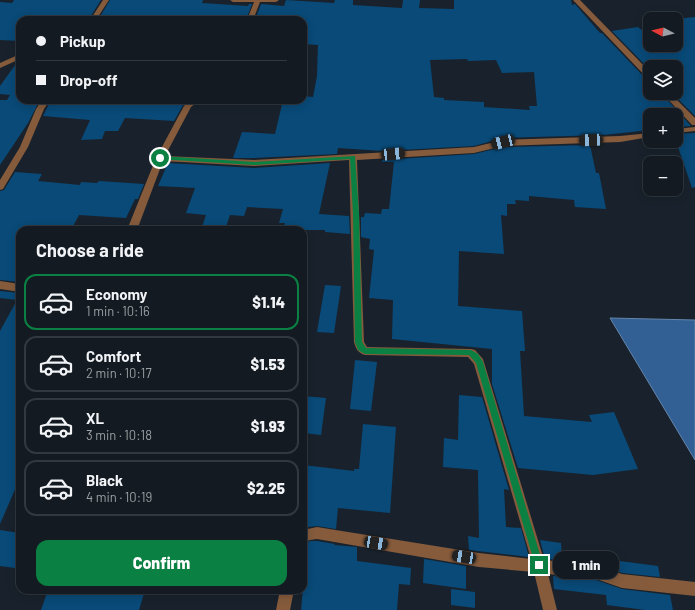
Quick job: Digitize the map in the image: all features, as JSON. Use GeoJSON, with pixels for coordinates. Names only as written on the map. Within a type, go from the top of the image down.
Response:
{"type":"FeatureCollection","features":[{"type":"Feature","properties":{"kind":"street"},"geometry":{"type":"LineString","coordinates":[[96,16],[106,0]]}},
{"type":"Feature","properties":{"kind":"street"},"geometry":{"type":"LineString","coordinates":[[233,0],[276,0]]}},
{"type":"Feature","properties":{"kind":"street"},"geometry":{"type":"LineString","coordinates":[[576,0],[643,69]]}},
{"type":"Feature","properties":{"kind":"street"},"geometry":{"type":"LineString","coordinates":[[251,16],[257,1]]}},
{"type":"Feature","properties":{"kind":"street"},"geometry":{"type":"LineString","coordinates":[[0,66],[16,58]]}},
{"type":"Feature","properties":{"kind":"street"},"geometry":{"type":"LineString","coordinates":[[673,100],[695,123]]}},
{"type":"Feature","properties":{"kind":"street"},"geometry":{"type":"LineString","coordinates":[[0,187],[24,146],[43,104]]}},
{"type":"Feature","properties":{"kind":"street"},"geometry":{"type":"LineString","coordinates":[[134,226],[160,158],[188,106],[191,104]]}},
{"type":"Feature","properties":{"kind":"street"},"geometry":{"type":"LineString","coordinates":[[683,130],[695,128]]}},
{"type":"Feature","properties":{"kind":"street"},"geometry":{"type":"LineString","coordinates":[[160,158],[254,163],[474,150],[503,142],[620,139],[643,136]]}},
{"type":"Feature","properties":{"kind":"street"},"geometry":{"type":"LineString","coordinates":[[353,158],[359,342],[361,348],[365,351],[471,352],[475,356],[479,362],[539,565],[550,610]]}},
{"type":"Feature","properties":{"kind":"street"},"geometry":{"type":"LineString","coordinates":[[0,285],[16,287]]}},
{"type":"Feature","properties":{"kind":"street"},"geometry":{"type":"LineString","coordinates":[[307,535],[317,533],[479,560],[596,572],[622,580],[695,589]]}},
{"type":"Feature","properties":{"kind":"street"},"geometry":{"type":"LineString","coordinates":[[283,610],[286,594]]}},
{"type":"Feature","properties":{"kind":"water"},"geometry":{"type":"Polygon","coordinates":[[[610,318],[695,320],[695,460],[610,318]]]}},
{"type":"Feature","properties":{"kind":"building"},"geometry":{"type":"Polygon","coordinates":[[[14,0],[101,0],[91,16],[16,16],[16,41],[0,40],[0,2],[12,3],[14,0]]]}},
{"type":"Feature","properties":{"kind":"building"},"geometry":{"type":"Polygon","coordinates":[[[110,0],[203,0],[202,3],[248,6],[249,4],[252,4],[248,16],[100,16],[110,0]]]}},
{"type":"Feature","properties":{"kind":"building"},"geometry":{"type":"Polygon","coordinates":[[[286,0],[334,3],[335,0],[353,0],[353,5],[402,8],[403,0],[420,0],[419,8],[454,9],[454,0],[571,0],[572,5],[575,4],[600,33],[602,33],[643,76],[643,100],[667,100],[675,108],[643,108],[643,131],[603,135],[503,138],[474,146],[383,151],[338,148],[337,154],[233,158],[242,132],[275,134],[282,104],[307,104],[307,96],[313,97],[317,76],[318,45],[307,44],[307,16],[256,16],[261,4],[284,6],[286,0]],[[430,60],[434,97],[444,98],[444,100],[484,102],[484,107],[530,110],[529,106],[537,106],[534,72],[502,73],[496,60],[430,60]]]}},
{"type":"Feature","properties":{"kind":"building"},"geometry":{"type":"Polygon","coordinates":[[[695,17],[695,116],[679,100],[683,100],[683,60],[643,60],[643,63],[612,31],[638,27],[643,31],[643,52],[683,52],[683,18],[695,17]]]}},
{"type":"Feature","properties":{"kind":"building"},"geometry":{"type":"Polygon","coordinates":[[[16,64],[16,104],[38,104],[28,123],[0,165],[0,100],[7,100],[10,95],[0,94],[0,86],[16,64]]]}},
{"type":"Feature","properties":{"kind":"building"},"geometry":{"type":"Polygon","coordinates":[[[49,104],[184,104],[174,121],[125,118],[118,131],[105,131],[102,139],[81,140],[90,120],[43,116],[49,104]]]}},
{"type":"Feature","properties":{"kind":"building"},"geometry":{"type":"Polygon","coordinates":[[[683,117],[691,126],[683,127],[683,117]]]}},
{"type":"Feature","properties":{"kind":"building"},"geometry":{"type":"Polygon","coordinates":[[[695,133],[695,187],[692,188],[683,162],[683,156],[681,156],[678,148],[683,148],[683,134],[695,133]]]}},
{"type":"Feature","properties":{"kind":"building"},"geometry":{"type":"Polygon","coordinates":[[[590,145],[596,173],[599,173],[606,209],[575,207],[574,200],[529,196],[529,201],[515,200],[516,204],[507,204],[507,216],[501,215],[504,254],[459,251],[458,306],[522,311],[525,351],[520,351],[524,416],[592,422],[589,415],[614,412],[638,469],[593,475],[518,468],[492,384],[492,349],[392,339],[393,300],[369,298],[374,250],[369,249],[370,239],[361,237],[361,217],[364,217],[365,213],[381,214],[382,209],[389,209],[394,162],[382,162],[382,160],[474,154],[503,147],[590,145]]]}},
{"type":"Feature","properties":{"kind":"building"},"geometry":{"type":"Polygon","coordinates":[[[168,163],[254,168],[330,163],[319,214],[349,216],[350,234],[325,232],[325,230],[307,230],[307,226],[284,226],[285,223],[279,223],[283,209],[247,207],[244,216],[230,215],[226,226],[202,226],[206,215],[186,213],[195,188],[158,186],[168,163]]]}},
{"type":"Feature","properties":{"kind":"building"},"geometry":{"type":"Polygon","coordinates":[[[15,172],[42,174],[38,181],[80,185],[81,182],[97,183],[99,181],[144,184],[138,199],[135,199],[126,218],[79,215],[73,226],[16,226],[16,282],[0,280],[0,191],[4,190],[15,172]]]}},
{"type":"Feature","properties":{"kind":"building"},"geometry":{"type":"Polygon","coordinates":[[[325,285],[341,286],[334,333],[317,332],[325,285]]]}},
{"type":"Feature","properties":{"kind":"building"},"geometry":{"type":"Polygon","coordinates":[[[0,291],[16,293],[16,300],[0,298],[0,291]]]}},
{"type":"Feature","properties":{"kind":"building"},"geometry":{"type":"Polygon","coordinates":[[[16,302],[16,487],[0,524],[0,331],[16,302]]]}},
{"type":"Feature","properties":{"kind":"building"},"geometry":{"type":"Polygon","coordinates":[[[355,360],[377,362],[371,411],[350,409],[355,360]]]}},
{"type":"Feature","properties":{"kind":"building"},"geometry":{"type":"Polygon","coordinates":[[[459,395],[482,397],[509,490],[504,489],[506,527],[521,528],[529,557],[469,550],[468,536],[479,538],[478,470],[443,467],[444,438],[458,440],[459,395]]]}},
{"type":"Feature","properties":{"kind":"building"},"geometry":{"type":"Polygon","coordinates":[[[307,396],[326,398],[321,435],[307,433],[307,396]]]}},
{"type":"Feature","properties":{"kind":"building"},"geometry":{"type":"Polygon","coordinates":[[[363,424],[396,427],[390,513],[338,508],[336,529],[317,526],[308,527],[307,465],[354,471],[354,469],[359,469],[363,424]]]}},
{"type":"Feature","properties":{"kind":"building"},"geometry":{"type":"Polygon","coordinates":[[[0,530],[16,532],[15,568],[0,566],[0,530]]]}},
{"type":"Feature","properties":{"kind":"building"},"geometry":{"type":"Polygon","coordinates":[[[540,540],[561,543],[562,560],[545,559],[540,540]]]}},
{"type":"Feature","properties":{"kind":"building"},"geometry":{"type":"Polygon","coordinates":[[[310,541],[317,541],[335,544],[334,545],[357,547],[357,561],[411,568],[410,585],[399,584],[397,610],[301,610],[302,594],[307,594],[307,543],[310,541]]]}},
{"type":"Feature","properties":{"kind":"building"},"geometry":{"type":"Polygon","coordinates":[[[424,559],[466,566],[466,589],[423,583],[424,559]]]}},
{"type":"Feature","properties":{"kind":"building"},"geometry":{"type":"Polygon","coordinates":[[[612,560],[658,566],[660,577],[622,573],[613,569],[612,560]]]}},
{"type":"Feature","properties":{"kind":"building"},"geometry":{"type":"Polygon","coordinates":[[[553,576],[596,580],[622,589],[670,595],[673,610],[645,610],[607,605],[606,595],[554,589],[553,576]]]}},
{"type":"Feature","properties":{"kind":"building"},"geometry":{"type":"Polygon","coordinates":[[[451,589],[475,592],[475,608],[451,605],[451,589]]]}},
{"type":"Feature","properties":{"kind":"building"},"geometry":{"type":"Polygon","coordinates":[[[47,594],[144,594],[139,610],[41,610],[47,594]]]}},
{"type":"Feature","properties":{"kind":"route"},"geometry":{"type":"LineString","coordinates":[[160,158],[254,163],[353,158],[359,342],[361,348],[365,351],[471,352],[475,356],[479,362],[539,565]]}}]}
